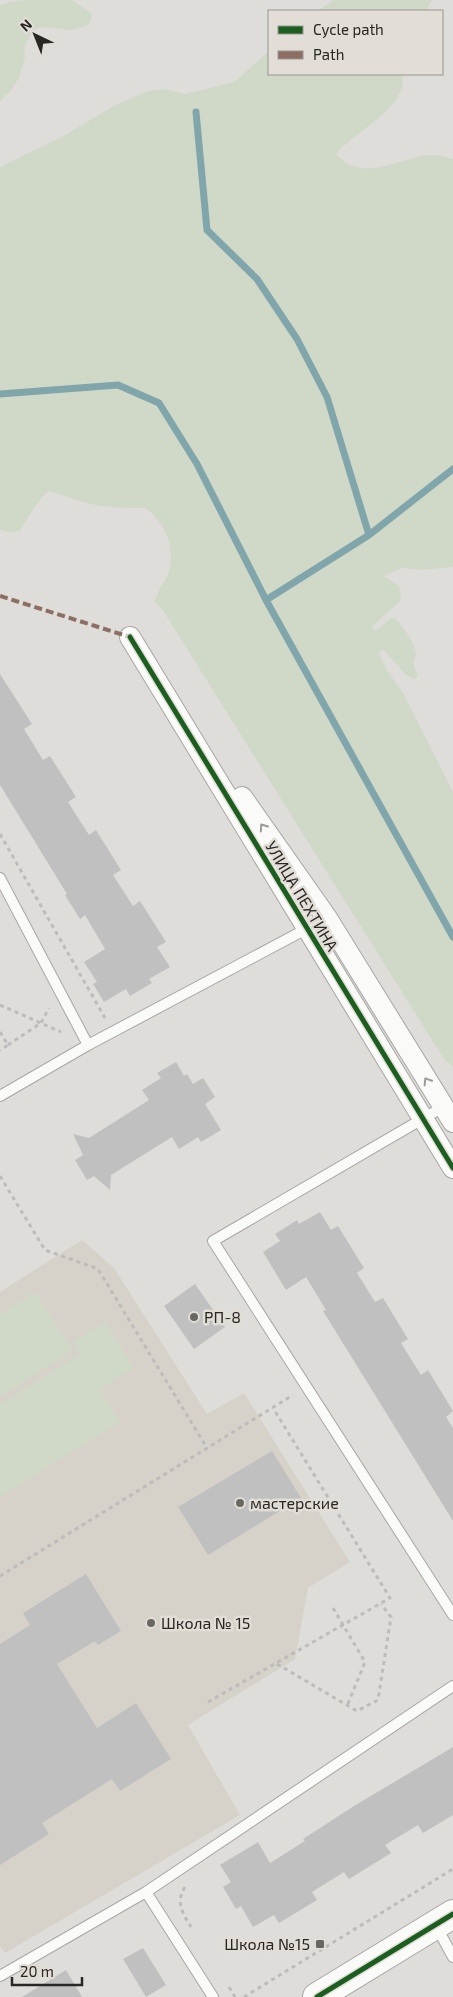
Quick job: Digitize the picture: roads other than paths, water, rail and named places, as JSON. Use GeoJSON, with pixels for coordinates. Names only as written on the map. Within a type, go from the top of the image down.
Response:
{"type":"FeatureCollection","features":[{"type":"Feature","properties":{"kind":"street","name":"УЛИЦА ПЕХТИНА"},"geometry":{"type":"LineString","coordinates":[[448,1115],[326,918],[130,637],[453,1168]]}},
{"type":"Feature","properties":{"kind":"street"},"geometry":{"type":"LineString","coordinates":[[317,1997],[444,1920]]}},
{"type":"Feature","properties":{"kind":"lane"},"geometry":{"type":"LineString","coordinates":[[0,878],[88,1045]]}},
{"type":"Feature","properties":{"kind":"lane"},"geometry":{"type":"LineString","coordinates":[[0,1096],[88,1045],[326,918]]}},
{"type":"Feature","properties":{"kind":"lane"},"geometry":{"type":"LineString","coordinates":[[448,1115],[423,1119],[213,1241],[453,1615]]}},
{"type":"Feature","properties":{"kind":"lane"},"geometry":{"type":"LineString","coordinates":[[0,1976],[146,1892],[453,1686]]}},
{"type":"Feature","properties":{"kind":"lane"},"geometry":{"type":"LineString","coordinates":[[146,1892],[213,1997]]}},
{"type":"Feature","properties":{"kind":"lane"},"geometry":{"type":"LineString","coordinates":[[444,1920],[453,1957]]}},
{"type":"Feature","properties":{"kind":"waterway"},"geometry":{"type":"LineString","coordinates":[[196,112],[207,230],[257,279],[297,339],[327,397],[369,535],[266,600]]}},
{"type":"Feature","properties":{"kind":"waterway"},"geometry":{"type":"LineString","coordinates":[[0,394],[118,385],[159,403],[197,464],[266,600],[453,937]]}},
{"type":"Feature","properties":{"kind":"waterway"},"geometry":{"type":"LineString","coordinates":[[369,535],[453,469]]}},
{"type":"Feature","properties":{"kind":"place","name":"РП-8"},"geometry":{"type":"Point","coordinates":[194,1317]}},
{"type":"Feature","properties":{"kind":"place","name":"мастерские"},"geometry":{"type":"Point","coordinates":[240,1503]}},
{"type":"Feature","properties":{"kind":"place","name":"Школа № 15"},"geometry":{"type":"Point","coordinates":[151,1623]}},
{"type":"Feature","properties":{"kind":"place","name":"Школа №15"},"geometry":{"type":"Point","coordinates":[320,1944]}}]}
